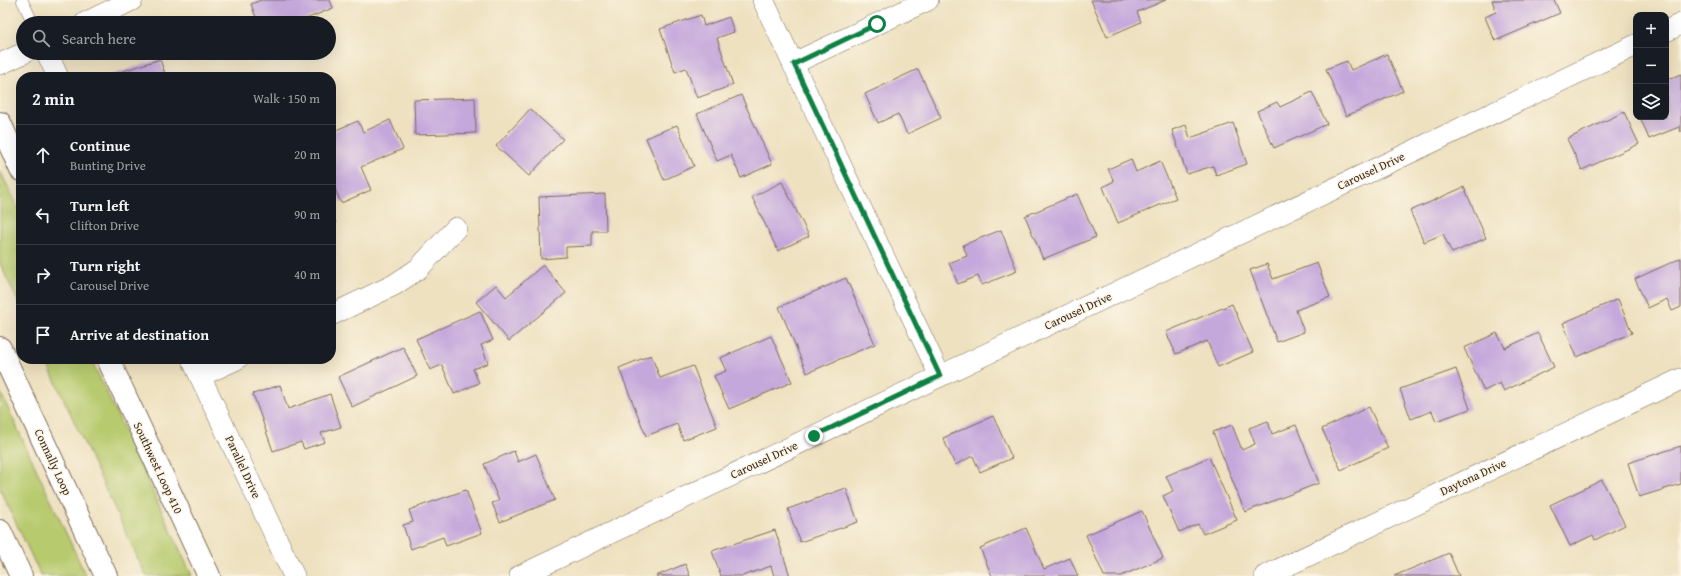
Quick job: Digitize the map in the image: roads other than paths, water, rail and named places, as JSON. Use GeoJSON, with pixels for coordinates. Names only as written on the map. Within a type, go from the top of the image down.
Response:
{"type":"FeatureCollection","features":[{"type":"Feature","properties":{"kind":"main road"},"geometry":{"type":"LineString","coordinates":[[0,123],[16,159]]}},
{"type":"Feature","properties":{"kind":"main road","name":"Connally Loop"},"geometry":{"type":"LineString","coordinates":[[0,348],[106,576]]}},
{"type":"Feature","properties":{"kind":"main road","name":"Southwest Loop 410"},"geometry":{"type":"LineString","coordinates":[[110,364],[209,576]]}},
{"type":"Feature","properties":{"kind":"main road"},"geometry":{"type":"LineString","coordinates":[[0,531],[21,576]]}},
{"type":"Feature","properties":{"kind":"street"},"geometry":{"type":"LineString","coordinates":[[99,16],[132,0]]}},
{"type":"Feature","properties":{"kind":"street"},"geometry":{"type":"LineString","coordinates":[[763,0],[940,376]]}},
{"type":"Feature","properties":{"kind":"street"},"geometry":{"type":"LineString","coordinates":[[794,64],[928,0]]}},
{"type":"Feature","properties":{"kind":"street"},"geometry":{"type":"LineString","coordinates":[[1669,30],[1681,24]]}},
{"type":"Feature","properties":{"kind":"street","name":"Carousel Drive"},"geometry":{"type":"LineString","coordinates":[[520,576],[1633,46]]}},
{"type":"Feature","properties":{"kind":"street"},"geometry":{"type":"LineString","coordinates":[[0,64],[16,57]]}},
{"type":"Feature","properties":{"kind":"street"},"geometry":{"type":"LineString","coordinates":[[50,60],[56,72]]}},
{"type":"Feature","properties":{"kind":"street"},"geometry":{"type":"LineString","coordinates":[[336,313],[394,285],[418,269],[456,228]]}},
{"type":"Feature","properties":{"kind":"street"},"geometry":{"type":"LineString","coordinates":[[196,368],[214,364]]}},
{"type":"Feature","properties":{"kind":"street","name":"Parallel Drive"},"geometry":{"type":"LineString","coordinates":[[196,368],[294,576]]}},
{"type":"Feature","properties":{"kind":"street","name":"Daytona Drive"},"geometry":{"type":"LineString","coordinates":[[1265,576],[1681,378]]}},
{"type":"Feature","properties":{"kind":"lane"},"geometry":{"type":"LineString","coordinates":[[22,0],[30,16]]}}]}
